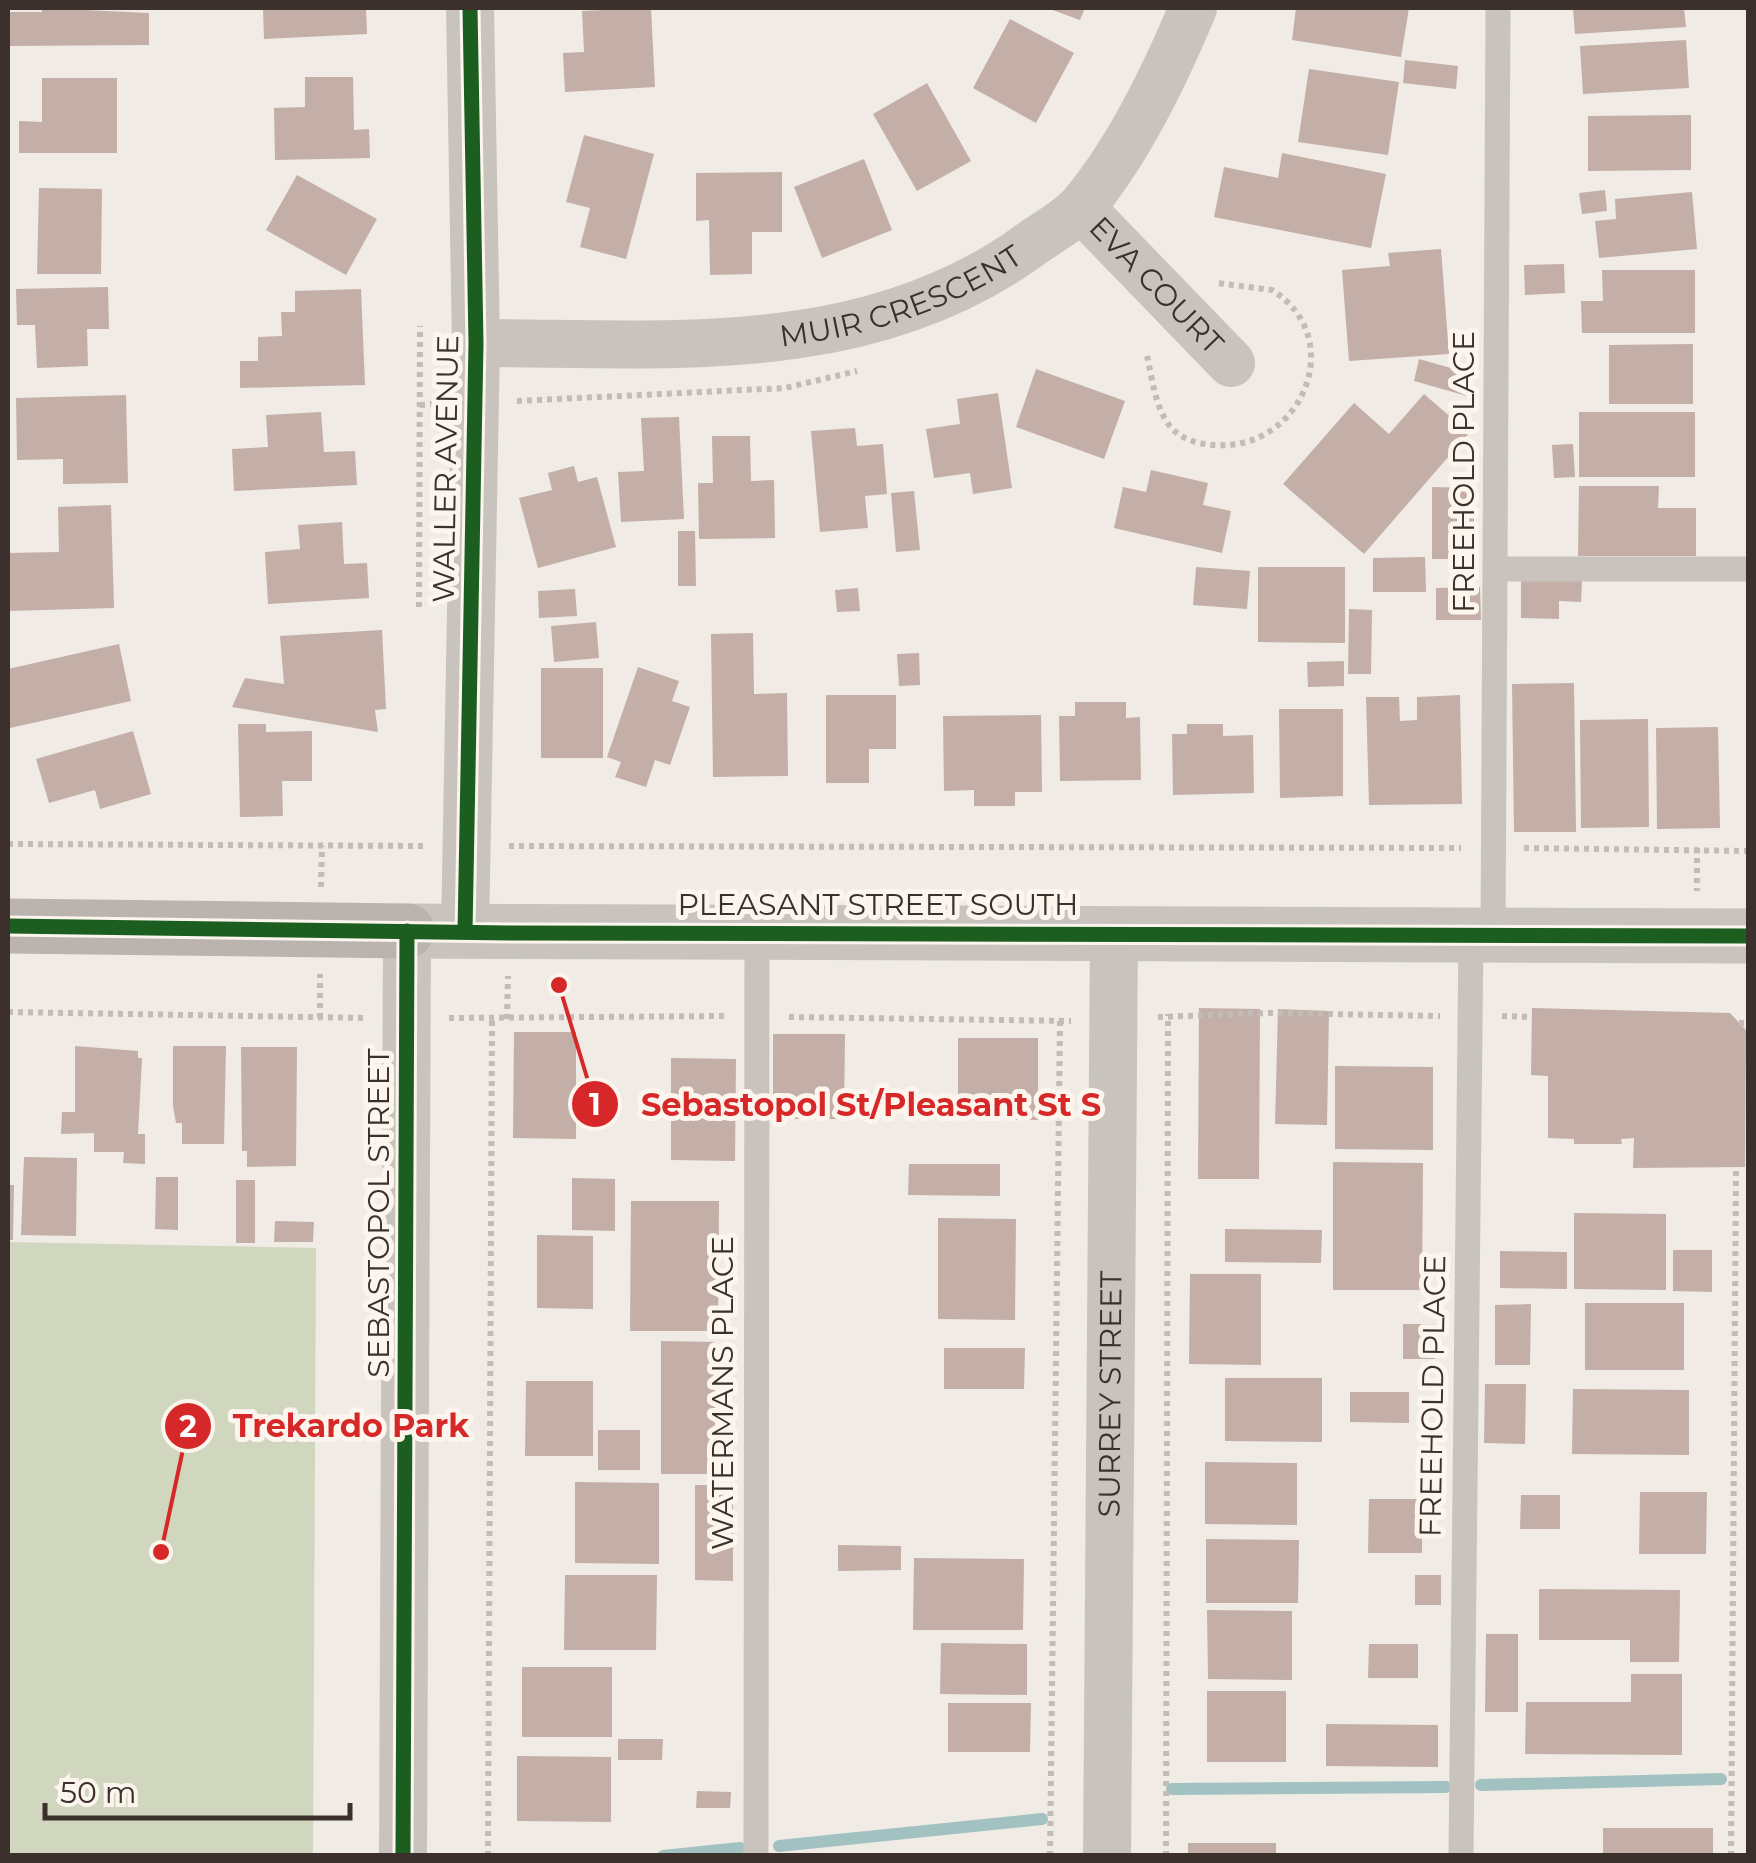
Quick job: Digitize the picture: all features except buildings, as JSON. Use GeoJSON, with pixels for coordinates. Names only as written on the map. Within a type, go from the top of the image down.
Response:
{"type":"FeatureCollection","features":[{"type":"Feature","properties":{"kind":"main road","name":"PLEASANT STREET SOUTH"},"geometry":{"type":"LineString","coordinates":[[8,926],[407,931]]}},
{"type":"Feature","properties":{"kind":"street","name":"WALLER AVENUE"},"geometry":{"type":"LineString","coordinates":[[466,932],[476,343],[470,8]]}},
{"type":"Feature","properties":{"kind":"street","name":"MUIR CRESCENT"},"geometry":{"type":"LineString","coordinates":[[476,343],[749,344],[883,320],[991,272],[1081,208],[1164,80],[1193,8]]}},
{"type":"Feature","properties":{"kind":"street","name":"EVA COURT"},"geometry":{"type":"LineString","coordinates":[[1081,208],[1231,363]]}},
{"type":"Feature","properties":{"kind":"street","name":"PLEASANT STREET SOUTH"},"geometry":{"type":"LineString","coordinates":[[407,931],[1748,936]]}},
{"type":"Feature","properties":{"kind":"street","name":"SEBASTOPOL STREET"},"geometry":{"type":"LineString","coordinates":[[402,1856],[407,931]]}},
{"type":"Feature","properties":{"kind":"street","name":"SURREY STREET"},"geometry":{"type":"LineString","coordinates":[[1107,1856],[1114,934]]}},
{"type":"Feature","properties":{"kind":"lane","name":"FREEHOLD PLACE"},"geometry":{"type":"LineString","coordinates":[[1461,1856],[1470,1016],[1496,848],[1498,8]]}},
{"type":"Feature","properties":{"kind":"lane"},"geometry":{"type":"LineString","coordinates":[[1496,569],[1748,569]]}},
{"type":"Feature","properties":{"kind":"lane","name":"WATERMANS PLACE"},"geometry":{"type":"LineString","coordinates":[[756,1856],[757,930]]}},
{"type":"Feature","properties":{"kind":"path"},"geometry":{"type":"LineString","coordinates":[[419,607],[420,326]]}},
{"type":"Feature","properties":{"kind":"path"},"geometry":{"type":"LineString","coordinates":[[8,844],[1748,851]]}},
{"type":"Feature","properties":{"kind":"path"},"geometry":{"type":"LineString","coordinates":[[8,1012],[492,1019],[488,1856]]}},
{"type":"Feature","properties":{"kind":"path"},"geometry":{"type":"LineString","coordinates":[[1166,1856],[1168,1014],[1531,1016]]}},
{"type":"Feature","properties":{"kind":"path"},"geometry":{"type":"LineString","coordinates":[[1050,1856],[1060,1021]]}},
{"type":"Feature","properties":{"kind":"path"},"geometry":{"type":"LineString","coordinates":[[1739,1023],[1748,1023]]}},
{"type":"Feature","properties":{"kind":"path"},"geometry":{"type":"LineString","coordinates":[[1730,1856],[1736,1168]]}},
{"type":"Feature","properties":{"kind":"green space"},"geometry":{"type":"Polygon","coordinates":[[[8,1242],[316,1248],[313,1855],[8,1855],[8,1242]]]}},
{"type":"Feature","properties":{"kind":"waterway"},"geometry":{"type":"LineString","coordinates":[[1481,1785],[1721,1779]]}},
{"type":"Feature","properties":{"kind":"waterway"},"geometry":{"type":"LineString","coordinates":[[1172,1789],[1446,1787]]}},
{"type":"Feature","properties":{"kind":"waterway"},"geometry":{"type":"LineString","coordinates":[[779,1846],[1042,1819]]}},
{"type":"Feature","properties":{"kind":"waterway"},"geometry":{"type":"LineString","coordinates":[[663,1856],[740,1848]]}},
{"type":"Feature","properties":{"kind":"cycle path"},"geometry":{"type":"LineString","coordinates":[[465,932],[476,343],[470,8]]}},
{"type":"Feature","properties":{"kind":"cycle path"},"geometry":{"type":"LineString","coordinates":[[8,926],[509,933],[1748,936]]}},
{"type":"Feature","properties":{"kind":"cycle path"},"geometry":{"type":"LineString","coordinates":[[403,1856],[407,931]]}},
{"type":"Feature","properties":{"kind":"place","name":"Sebastopol St/Pleasant St S"},"geometry":{"type":"Point","coordinates":[559,985]}},
{"type":"Feature","properties":{"kind":"place","name":"Trekardo Park"},"geometry":{"type":"Point","coordinates":[161,1552]}}]}
